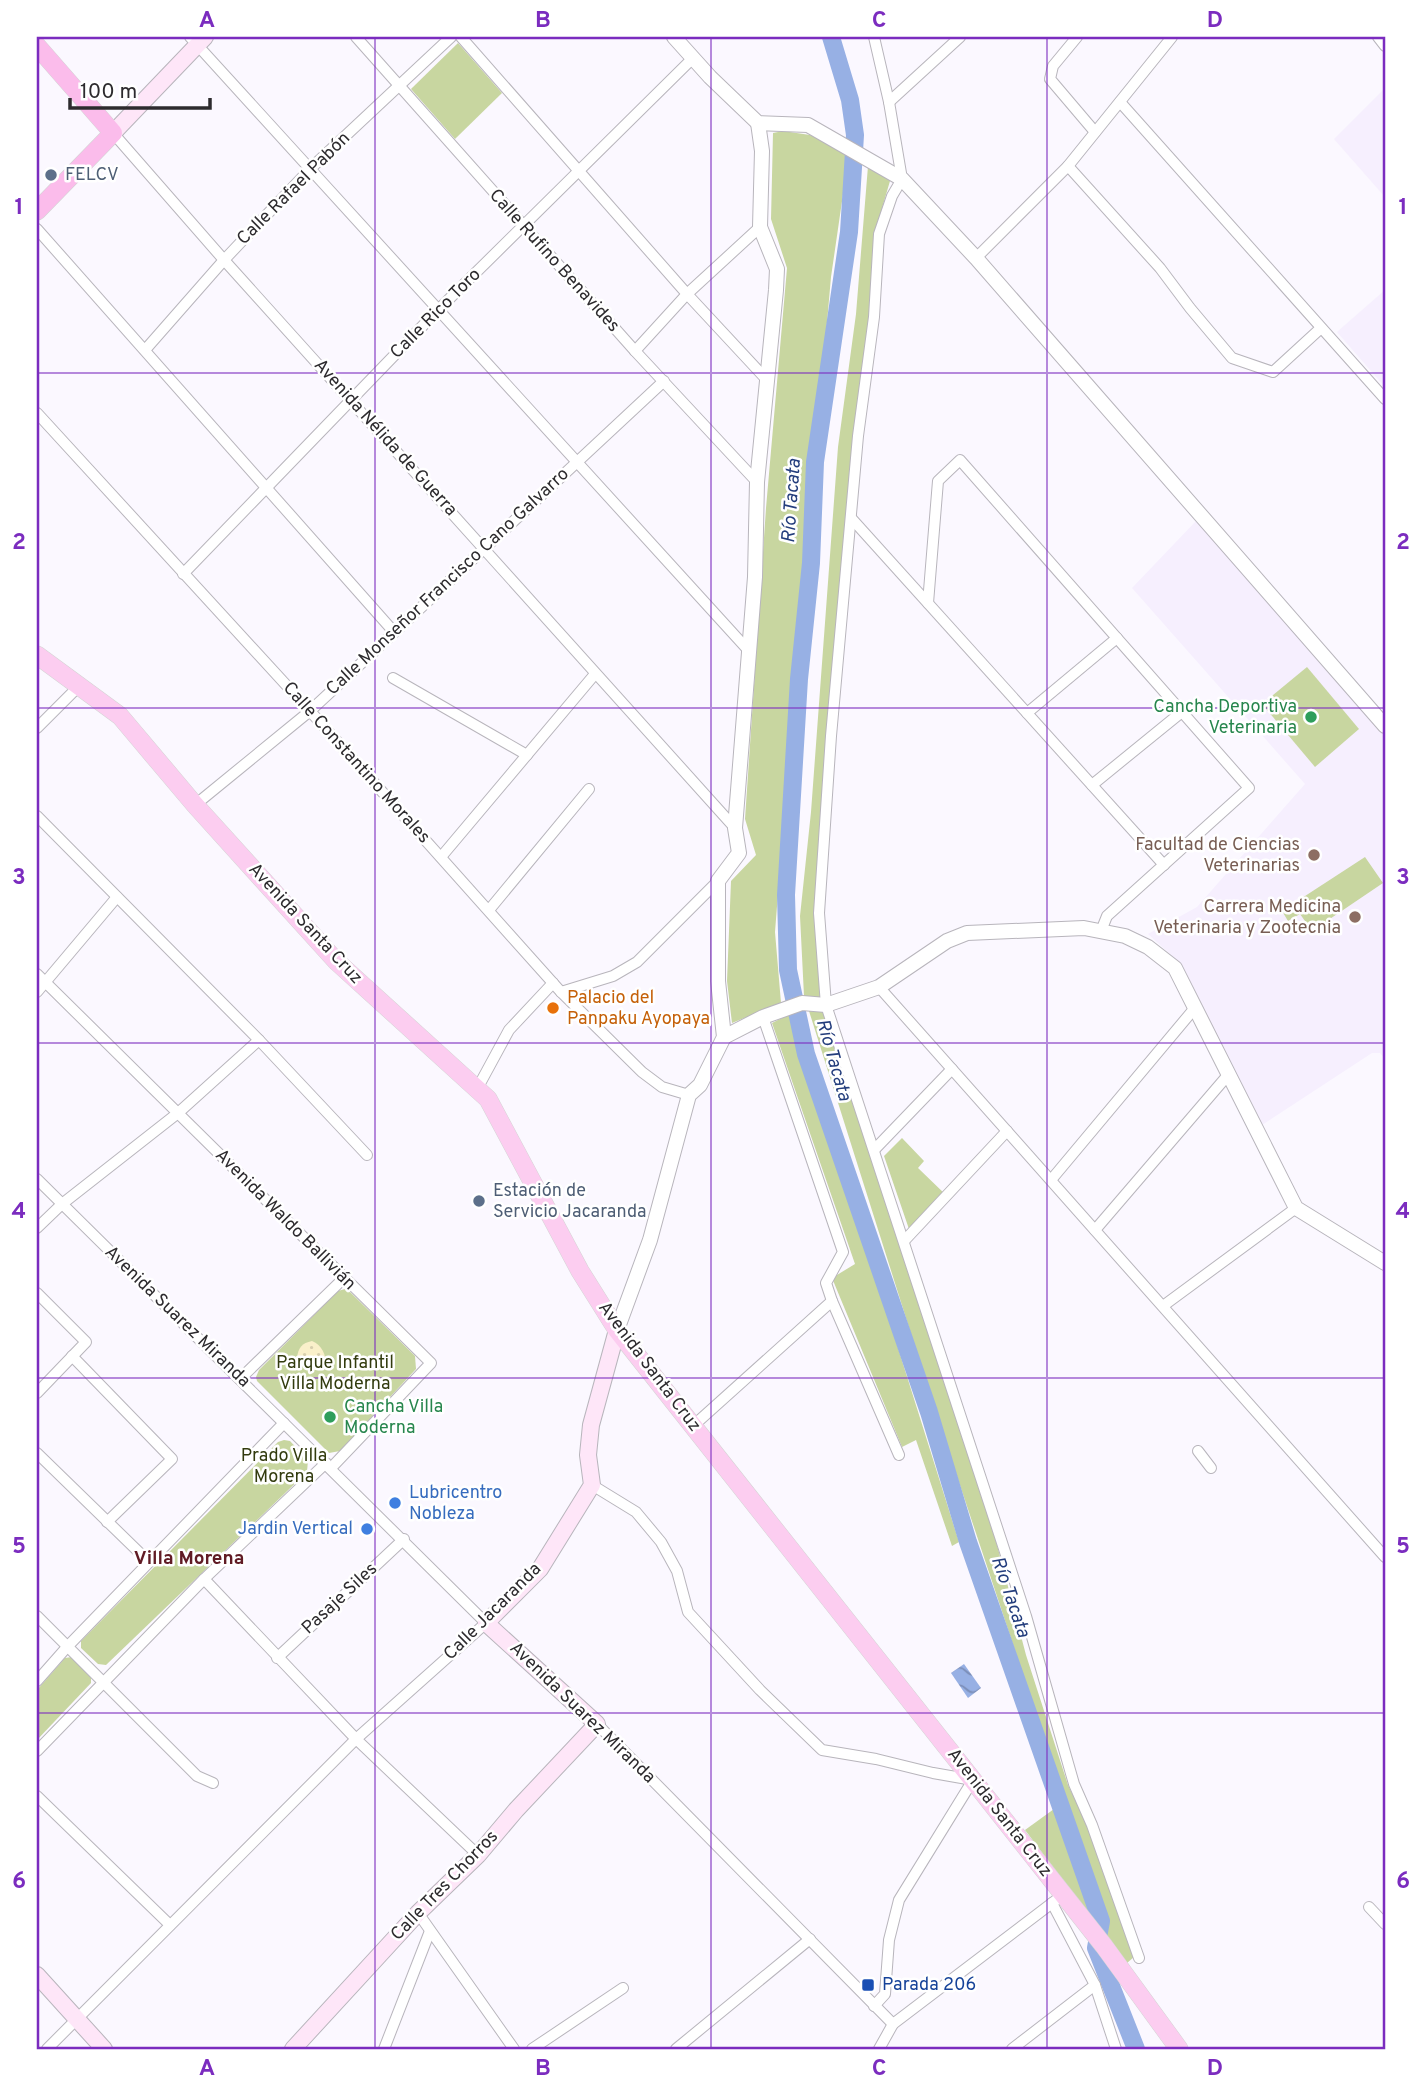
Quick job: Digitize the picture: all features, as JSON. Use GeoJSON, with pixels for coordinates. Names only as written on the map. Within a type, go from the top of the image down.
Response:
{"type":"FeatureCollection","features":[{"type":"Feature","properties":{"kind":"highway","name":"Avenida Nélida de Guerra"},"geometry":{"type":"LineString","coordinates":[[37,46],[113,133]]}},
{"type":"Feature","properties":{"kind":"highway"},"geometry":{"type":"LineString","coordinates":[[37,211],[113,133]]}},
{"type":"Feature","properties":{"kind":"main road"},"geometry":{"type":"LineString","coordinates":[[113,133],[197,39]]}},
{"type":"Feature","properties":{"kind":"main road","name":"Avenida Santa Cruz"},"geometry":{"type":"LineString","coordinates":[[37,655],[120,716],[336,961],[488,1099],[580,1271],[617,1330],[973,1780],[1058,1899],[1088,1926],[1104,1946],[1180,2049]]}},
{"type":"Feature","properties":{"kind":"main road"},"geometry":{"type":"LineString","coordinates":[[592,1485],[588,1455],[591,1425],[617,1330]]}},
{"type":"Feature","properties":{"kind":"main road","name":"Calle Jacaranda"},"geometry":{"type":"LineString","coordinates":[[486,1623],[540,1569],[592,1485]]}},
{"type":"Feature","properties":{"kind":"main road","name":"Avenida Suarez Miranda"},"geometry":{"type":"LineString","coordinates":[[486,1623],[597,1724]]}},
{"type":"Feature","properties":{"kind":"main road","name":"Calle Tres Chorros"},"geometry":{"type":"LineString","coordinates":[[295,2049],[418,1913],[478,1855],[516,1810],[597,1724]]}},
{"type":"Feature","properties":{"kind":"main road"},"geometry":{"type":"LineString","coordinates":[[37,1975],[104,2049]]}},
{"type":"Feature","properties":{"kind":"street","name":"Calle Rufino Benavides"},"geometry":{"type":"LineString","coordinates":[[356,37],[523,227],[757,482]]}},
{"type":"Feature","properties":{"kind":"street","name":"Calle Rafael Pabón"},"geometry":{"type":"LineString","coordinates":[[145,350],[223,260],[310,169],[451,37]]}},
{"type":"Feature","properties":{"kind":"street"},"geometry":{"type":"LineString","coordinates":[[461,37],[687,294],[767,380]]}},
{"type":"Feature","properties":{"kind":"street"},"geometry":{"type":"LineString","coordinates":[[477,1089],[509,1030],[557,987],[613,976],[637,962],[718,881],[739,853],[735,828],[755,577],[757,482],[777,269],[760,227],[762,151],[758,123],[674,37]]}},
{"type":"Feature","properties":{"kind":"street"},"geometry":{"type":"LineString","coordinates":[[874,37],[889,102],[902,179],[892,196],[879,234],[874,317],[858,436],[831,736],[819,913],[826,1005],[1026,1616],[1074,1784],[1092,1825],[1139,1958]]}},
{"type":"Feature","properties":{"kind":"street"},"geometry":{"type":"LineString","coordinates":[[889,102],[960,37]]}},
{"type":"Feature","properties":{"kind":"street"},"geometry":{"type":"LineString","coordinates":[[1076,37],[1053,66],[1050,79],[1095,132]]}},
{"type":"Feature","properties":{"kind":"street"},"geometry":{"type":"LineString","coordinates":[[976,258],[1068,166],[1172,37]]}},
{"type":"Feature","properties":{"kind":"street"},"geometry":{"type":"LineString","coordinates":[[1378,37],[1385,46]]}},
{"type":"Feature","properties":{"kind":"street"},"geometry":{"type":"LineString","coordinates":[[197,39],[310,169],[749,651]]}},
{"type":"Feature","properties":{"kind":"street","name":"Calle Rico Toro"},"geometry":{"type":"LineString","coordinates":[[183,574],[439,309],[692,58]]}},
{"type":"Feature","properties":{"kind":"street"},"geometry":{"type":"LineString","coordinates":[[1120,102],[1385,399]]}},
{"type":"Feature","properties":{"kind":"street"},"geometry":{"type":"LineString","coordinates":[[758,123],[808,125],[902,179],[976,258],[1385,726]]}},
{"type":"Feature","properties":{"kind":"street","name":"Avenida Nélida de Guerra"},"geometry":{"type":"LineString","coordinates":[[113,133],[223,260],[735,828]]}},
{"type":"Feature","properties":{"kind":"street"},"geometry":{"type":"LineString","coordinates":[[1068,166],[1160,268],[1233,358],[1273,372],[1321,328]]}},
{"type":"Feature","properties":{"kind":"street"},"geometry":{"type":"LineString","coordinates":[[635,351],[687,294],[760,227]]}},
{"type":"Feature","properties":{"kind":"street"},"geometry":{"type":"LineString","coordinates":[[37,229],[394,632]]}},
{"type":"Feature","properties":{"kind":"street","name":"Calle Monseñor Francisco Cano Galvarro"},"geometry":{"type":"LineString","coordinates":[[195,804],[310,711],[664,381]]}},
{"type":"Feature","properties":{"kind":"street","name":"Calle Constantino Morales"},"geometry":{"type":"LineString","coordinates":[[37,413],[310,711],[557,987],[642,1072],[662,1087],[689,1095]]}},
{"type":"Feature","properties":{"kind":"street"},"geometry":{"type":"LineString","coordinates":[[928,603],[939,481],[960,460],[1250,788],[1107,916],[1101,931]]}},
{"type":"Feature","properties":{"kind":"street"},"geometry":{"type":"LineString","coordinates":[[852,519],[1164,865]]}},
{"type":"Feature","properties":{"kind":"street"},"geometry":{"type":"LineString","coordinates":[[1027,713],[1117,638]]}},
{"type":"Feature","properties":{"kind":"street"},"geometry":{"type":"LineString","coordinates":[[442,857],[595,674]]}},
{"type":"Feature","properties":{"kind":"street"},"geometry":{"type":"LineString","coordinates":[[393,678],[527,755]]}},
{"type":"Feature","properties":{"kind":"street"},"geometry":{"type":"LineString","coordinates":[[37,728],[80,685]]}},
{"type":"Feature","properties":{"kind":"street"},"geometry":{"type":"LineString","coordinates":[[1092,785],[1183,711]]}},
{"type":"Feature","properties":{"kind":"street"},"geometry":{"type":"LineString","coordinates":[[489,910],[589,789]]}},
{"type":"Feature","properties":{"kind":"street"},"geometry":{"type":"LineString","coordinates":[[37,816],[259,1040],[367,1155]]}},
{"type":"Feature","properties":{"kind":"street"},"geometry":{"type":"LineString","coordinates":[[617,1330],[650,1240],[689,1095],[700,1086],[724,1037],[718,981],[718,881]]}},
{"type":"Feature","properties":{"kind":"street"},"geometry":{"type":"LineString","coordinates":[[37,992],[117,897]]}},
{"type":"Feature","properties":{"kind":"street"},"geometry":{"type":"LineString","coordinates":[[724,1037],[763,1017],[797,1005],[826,1005],[879,987],[947,941],[967,933],[1084,928],[1125,936],[1148,947],[1175,968],[1296,1208],[1385,1263]]}},
{"type":"Feature","properties":{"kind":"street","name":"Avenida Waldo Ballivián"},"geometry":{"type":"LineString","coordinates":[[37,974],[431,1363],[328,1466]]}},
{"type":"Feature","properties":{"kind":"street"},"geometry":{"type":"LineString","coordinates":[[879,987],[1385,1557]]}},
{"type":"Feature","properties":{"kind":"street"},"geometry":{"type":"LineString","coordinates":[[1051,1180],[1194,1009]]}},
{"type":"Feature","properties":{"kind":"street"},"geometry":{"type":"LineString","coordinates":[[763,1017],[843,1251],[826,1283],[899,1455]]}},
{"type":"Feature","properties":{"kind":"street"},"geometry":{"type":"LineString","coordinates":[[37,1228],[62,1204],[178,1113],[259,1040]]}},
{"type":"Feature","properties":{"kind":"street"},"geometry":{"type":"LineString","coordinates":[[874,1150],[952,1069]]}},
{"type":"Feature","properties":{"kind":"street"},"geometry":{"type":"LineString","coordinates":[[1095,1230],[1228,1075]]}},
{"type":"Feature","properties":{"kind":"street"},"geometry":{"type":"LineString","coordinates":[[904,1241],[1007,1131]]}},
{"type":"Feature","properties":{"kind":"street","name":"Avenida Suarez Miranda"},"geometry":{"type":"LineString","coordinates":[[37,1179],[486,1623]]}},
{"type":"Feature","properties":{"kind":"street"},"geometry":{"type":"LineString","coordinates":[[1163,1306],[1296,1208]]}},
{"type":"Feature","properties":{"kind":"street"},"geometry":{"type":"LineString","coordinates":[[240,1379],[344,1278]]}},
{"type":"Feature","properties":{"kind":"street"},"geometry":{"type":"LineString","coordinates":[[37,1293],[86,1342],[37,1393]]}},
{"type":"Feature","properties":{"kind":"street"},"geometry":{"type":"LineString","coordinates":[[693,1426],[832,1301]]}},
{"type":"Feature","properties":{"kind":"street"},"geometry":{"type":"LineString","coordinates":[[72,1356],[172,1459],[107,1522]]}},
{"type":"Feature","properties":{"kind":"street"},"geometry":{"type":"LineString","coordinates":[[37,1681],[284,1423]]}},
{"type":"Feature","properties":{"kind":"street"},"geometry":{"type":"LineString","coordinates":[[1198,1451],[1211,1468]]}},
{"type":"Feature","properties":{"kind":"street"},"geometry":{"type":"LineString","coordinates":[[37,1453],[149,1562]]}},
{"type":"Feature","properties":{"kind":"street"},"geometry":{"type":"LineString","coordinates":[[37,1751],[204,1579],[328,1466]]}},
{"type":"Feature","properties":{"kind":"street"},"geometry":{"type":"LineString","coordinates":[[592,1485],[636,1512],[661,1542],[677,1571],[688,1612],[760,1690],[822,1750],[973,1780],[898,1900],[889,1940],[885,1994],[874,2006]]}},
{"type":"Feature","properties":{"kind":"street","name":"Pasaje Siles"},"geometry":{"type":"LineString","coordinates":[[277,1658],[404,1539]]}},
{"type":"Feature","properties":{"kind":"street"},"geometry":{"type":"LineString","coordinates":[[204,1579],[356,1739],[478,1855]]}},
{"type":"Feature","properties":{"kind":"street"},"geometry":{"type":"LineString","coordinates":[[37,1616],[197,1776],[213,1783]]}},
{"type":"Feature","properties":{"kind":"street","name":"Calle Jacaranda"},"geometry":{"type":"LineString","coordinates":[[47,2049],[356,1739],[486,1623]]}},
{"type":"Feature","properties":{"kind":"street","name":"Avenida Suarez Miranda"},"geometry":{"type":"LineString","coordinates":[[597,1724],[893,2024]]}},
{"type":"Feature","properties":{"kind":"street"},"geometry":{"type":"LineString","coordinates":[[37,1796],[170,1925]]}},
{"type":"Feature","properties":{"kind":"street"},"geometry":{"type":"LineString","coordinates":[[879,2049],[893,2024],[1058,1899],[1095,1985],[1116,2049]]}},
{"type":"Feature","properties":{"kind":"street"},"geometry":{"type":"LineString","coordinates":[[1369,1907],[1385,1924]]}},
{"type":"Feature","properties":{"kind":"street"},"geometry":{"type":"LineString","coordinates":[[418,1913],[514,2049]]}},
{"type":"Feature","properties":{"kind":"street"},"geometry":{"type":"LineString","coordinates":[[384,2049],[430,1931]]}},
{"type":"Feature","properties":{"kind":"street"},"geometry":{"type":"LineString","coordinates":[[676,2049],[810,1939]]}},
{"type":"Feature","properties":{"kind":"street"},"geometry":{"type":"LineString","coordinates":[[1012,2049],[1095,1985]]}},
{"type":"Feature","properties":{"kind":"street"},"geometry":{"type":"LineString","coordinates":[[531,2049],[623,1988]]}},
{"type":"Feature","properties":{"kind":"shaded area"},"geometry":{"type":"Polygon","coordinates":[[[1385,88],[1385,197],[1334,139],[1385,88]]]}},
{"type":"Feature","properties":{"kind":"shaded area"},"geometry":{"type":"Polygon","coordinates":[[[1385,290],[1385,387],[1337,332],[1385,290]]]}},
{"type":"Feature","properties":{"kind":"shaded area","name":"Facultad de Ciencias Veterinarias"},"geometry":{"type":"Polygon","coordinates":[[[1196,521],[1385,734],[1385,1059],[1380,1053],[1372,1053],[1262,1125],[1181,964],[1148,934],[1197,907],[1305,784],[1132,588],[1196,521]]]}},
{"type":"Feature","properties":{"kind":"green space"},"geometry":{"type":"Polygon","coordinates":[[[458,43],[502,93],[455,139],[411,89],[458,43]]]}},
{"type":"Feature","properties":{"kind":"green space"},"geometry":{"type":"Polygon","coordinates":[[[783,131],[810,135],[849,153],[831,277],[788,765],[775,932],[781,1003],[732,1023],[727,981],[731,881],[756,855],[745,819],[766,508],[787,268],[771,219],[773,133],[783,131]]]}},
{"type":"Feature","properties":{"kind":"green space"},"geometry":{"type":"Polygon","coordinates":[[[868,166],[890,181],[875,232],[871,316],[814,908],[821,998],[804,996],[800,916],[811,812],[838,447],[856,314],[868,166]]]}},
{"type":"Feature","properties":{"kind":"green space","name":"Cancha Deportiva Veterinaria"},"geometry":{"type":"Polygon","coordinates":[[[1307,667],[1359,729],[1315,767],[1262,704],[1307,667]]]}},
{"type":"Feature","properties":{"kind":"green space"},"geometry":{"type":"Polygon","coordinates":[[[1365,857],[1383,883],[1312,931],[1300,914],[1288,921],[1282,911],[1365,857]]]}},
{"type":"Feature","properties":{"kind":"green space"},"geometry":{"type":"Polygon","coordinates":[[[809,1011],[825,1012],[996,1541],[1026,1655],[1068,1785],[1088,1827],[1134,1957],[1127,1963],[1102,1930],[1106,1924],[936,1413],[809,1011]]]}},
{"type":"Feature","properties":{"kind":"green space"},"geometry":{"type":"Polygon","coordinates":[[[792,1013],[817,1105],[871,1262],[959,1542],[952,1546],[916,1440],[902,1447],[832,1278],[855,1264],[772,1023],[792,1013]]]}},
{"type":"Feature","properties":{"kind":"green space"},"geometry":{"type":"Polygon","coordinates":[[[902,1138],[924,1161],[918,1168],[947,1196],[910,1232],[884,1156],[902,1138]]]}},
{"type":"Feature","properties":{"kind":"green space","name":"Parque Infantil Villa Moderna"},"geometry":{"type":"Polygon","coordinates":[[[345,1289],[415,1356],[416,1369],[340,1451],[329,1453],[256,1377],[259,1370],[338,1291],[345,1289]]]}},
{"type":"Feature","properties":{"kind":"green space","name":"Prado Villa Morena"},"geometry":{"type":"Polygon","coordinates":[[[290,1441],[308,1460],[307,1472],[106,1665],[98,1664],[81,1648],[81,1641],[278,1442],[290,1441]]]}},
{"type":"Feature","properties":{"kind":"green space"},"geometry":{"type":"Polygon","coordinates":[[[72,1657],[91,1678],[91,1683],[37,1740],[37,1690],[65,1658],[72,1657]]]}},
{"type":"Feature","properties":{"kind":"green space"},"geometry":{"type":"Polygon","coordinates":[[[1054,1809],[1094,1921],[1025,1830],[1054,1809]]]}},
{"type":"Feature","properties":{"kind":"sand"},"geometry":{"type":"Polygon","coordinates":[[[312,1341],[324,1354],[326,1365],[322,1370],[308,1370],[297,1358],[301,1346],[312,1341]]]}},
{"type":"Feature","properties":{"kind":"water"},"geometry":{"type":"Polygon","coordinates":[[[964,1664],[981,1688],[968,1698],[951,1673],[964,1664]]]}},
{"type":"Feature","properties":{"kind":"waterway","name":"Río Tacata"},"geometry":{"type":"LineString","coordinates":[[831,37],[850,100],[855,135],[849,232],[815,462],[811,563],[799,679],[786,895],[788,970],[806,1054],[929,1412],[968,1542],[1101,1921],[1096,1948],[1136,2049]]}},
{"type":"Feature","properties":{"kind":"place","name":"FELCV"},"geometry":{"type":"Point","coordinates":[51,175]}},
{"type":"Feature","properties":{"kind":"place","name":"Cancha Deportiva Veterinaria"},"geometry":{"type":"Point","coordinates":[1311,717]}},
{"type":"Feature","properties":{"kind":"place","name":"Facultad de Ciencias Veterinarias"},"geometry":{"type":"Point","coordinates":[1314,855]}},
{"type":"Feature","properties":{"kind":"place","name":"Carrera Medicina Veterinaria y Zootecnia"},"geometry":{"type":"Point","coordinates":[1355,917]}},
{"type":"Feature","properties":{"kind":"place","name":"Palacio del Panpaku Ayopaya"},"geometry":{"type":"Point","coordinates":[553,1008]}},
{"type":"Feature","properties":{"kind":"place","name":"Estación de Servicio Jacaranda"},"geometry":{"type":"Point","coordinates":[479,1201]}},
{"type":"Feature","properties":{"kind":"place","name":"Cancha Villa Moderna"},"geometry":{"type":"Point","coordinates":[330,1417]}},
{"type":"Feature","properties":{"kind":"place","name":"Lubricentro Nobleza"},"geometry":{"type":"Point","coordinates":[395,1503]}},
{"type":"Feature","properties":{"kind":"place","name":"Jardin Vertical"},"geometry":{"type":"Point","coordinates":[367,1529]}},
{"type":"Feature","properties":{"kind":"place","name":"Parada 206"},"geometry":{"type":"Point","coordinates":[868,1985]}},
{"type":"Feature","properties":{"kind":"district","name":"Villa Morena"},"geometry":{"type":"Point","coordinates":[189,1559]}}]}
